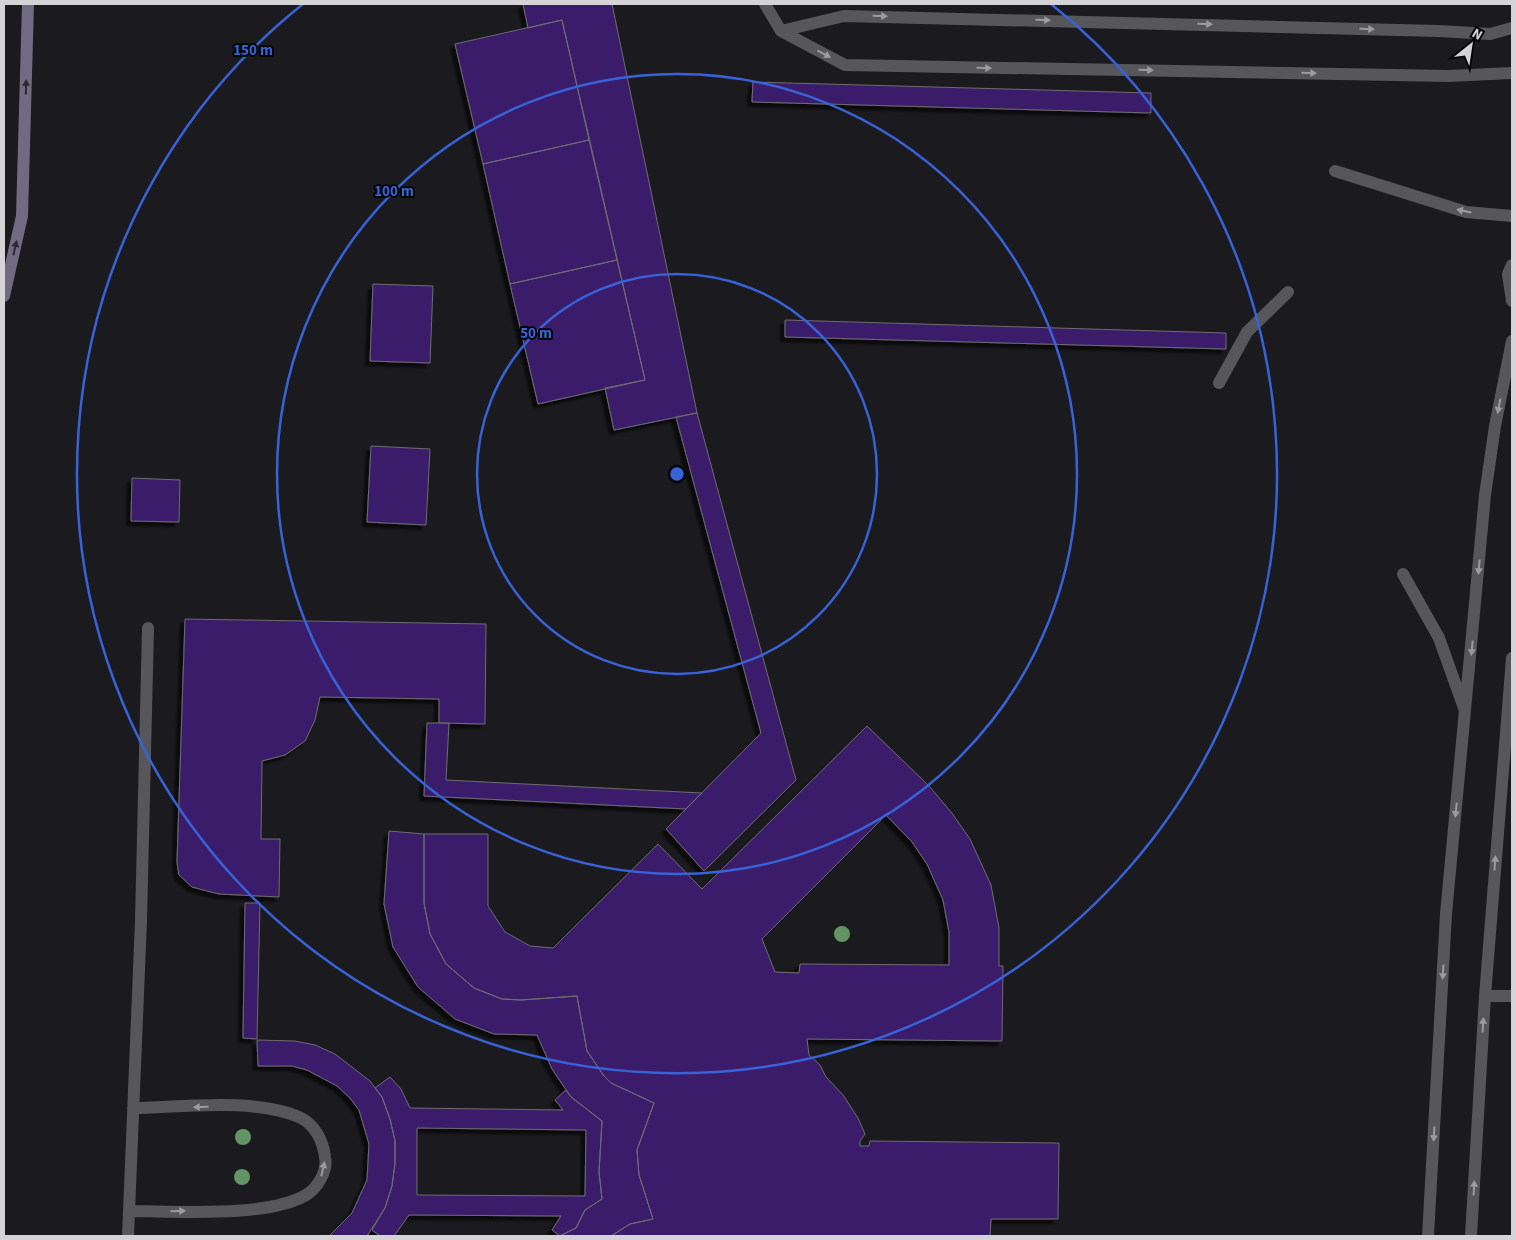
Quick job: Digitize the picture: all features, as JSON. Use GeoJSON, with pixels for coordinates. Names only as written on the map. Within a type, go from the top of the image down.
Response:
{"type":"FeatureCollection","features":[{"type":"Feature","properties":{"kind":"street"},"geometry":{"type":"LineString","coordinates":[[4,296],[22,216],[28,4]]}},
{"type":"Feature","properties":{"kind":"lane"},"geometry":{"type":"LineString","coordinates":[[765,4],[781,31],[845,65],[1449,76],[1512,73]]}},
{"type":"Feature","properties":{"kind":"lane"},"geometry":{"type":"LineString","coordinates":[[781,31],[844,16],[990,18],[1490,34],[1512,28]]}},
{"type":"Feature","properties":{"kind":"lane"},"geometry":{"type":"LineString","coordinates":[[1335,171],[1466,212],[1512,216]]}},
{"type":"Feature","properties":{"kind":"lane"},"geometry":{"type":"LineString","coordinates":[[1512,265],[1508,274],[1512,301]]}},
{"type":"Feature","properties":{"kind":"lane"},"geometry":{"type":"LineString","coordinates":[[1219,383],[1247,332],[1288,292]]}},
{"type":"Feature","properties":{"kind":"lane"},"geometry":{"type":"LineString","coordinates":[[1428,1236],[1446,914],[1485,496],[1495,426],[1512,341]]}},
{"type":"Feature","properties":{"kind":"lane"},"geometry":{"type":"LineString","coordinates":[[1403,574],[1439,638],[1466,712]]}},
{"type":"Feature","properties":{"kind":"lane"},"geometry":{"type":"LineString","coordinates":[[128,1236],[134,1108],[148,628]]}},
{"type":"Feature","properties":{"kind":"lane"},"geometry":{"type":"LineString","coordinates":[[1471,1236],[1485,996],[1512,658]]}},
{"type":"Feature","properties":{"kind":"lane"},"geometry":{"type":"LineString","coordinates":[[1503,762],[1512,747]]}},
{"type":"Feature","properties":{"kind":"lane"},"geometry":{"type":"LineString","coordinates":[[1485,996],[1512,996]]}},
{"type":"Feature","properties":{"kind":"lane"},"geometry":{"type":"LineString","coordinates":[[130,1211],[265,1209],[306,1195],[321,1180],[326,1158],[318,1133],[301,1118],[254,1106],[134,1108]]}},
{"type":"Feature","properties":{"kind":"building"},"geometry":{"type":"Polygon","coordinates":[[[523,4],[612,4],[697,413],[614,430],[605,388],[645,380],[562,20],[528,28],[523,4]]]}},
{"type":"Feature","properties":{"kind":"building"},"geometry":{"type":"Polygon","coordinates":[[[562,20],[589,140],[483,164],[455,44],[562,20]]]}},
{"type":"Feature","properties":{"kind":"building"},"geometry":{"type":"Polygon","coordinates":[[[753,82],[1151,93],[1151,113],[752,102],[753,82]]]}},
{"type":"Feature","properties":{"kind":"building"},"geometry":{"type":"Polygon","coordinates":[[[589,140],[617,260],[510,284],[483,164],[589,140]]]}},
{"type":"Feature","properties":{"kind":"building"},"geometry":{"type":"Polygon","coordinates":[[[617,260],[645,380],[538,404],[510,284],[617,260]]]}},
{"type":"Feature","properties":{"kind":"building"},"geometry":{"type":"Polygon","coordinates":[[[373,284],[433,286],[430,363],[370,361],[373,284]]]}},
{"type":"Feature","properties":{"kind":"building"},"geometry":{"type":"Polygon","coordinates":[[[785,320],[1226,333],[1226,349],[785,337],[785,320]]]}},
{"type":"Feature","properties":{"kind":"building"},"geometry":{"type":"Polygon","coordinates":[[[697,413],[796,780],[704,871],[666,829],[761,733],[676,417],[697,413]]]}},
{"type":"Feature","properties":{"kind":"building"},"geometry":{"type":"Polygon","coordinates":[[[371,446],[430,449],[426,525],[367,522],[371,446]]]}},
{"type":"Feature","properties":{"kind":"building"},"geometry":{"type":"Polygon","coordinates":[[[132,478],[180,480],[179,522],[131,521],[132,478]]]}},
{"type":"Feature","properties":{"kind":"building"},"geometry":{"type":"Polygon","coordinates":[[[185,619],[486,624],[485,724],[439,723],[439,699],[320,697],[315,720],[305,741],[285,755],[262,761],[261,839],[280,839],[279,897],[219,894],[192,887],[179,875],[177,862],[185,619]]]}},
{"type":"Feature","properties":{"kind":"building"},"geometry":{"type":"Polygon","coordinates":[[[427,723],[449,723],[446,780],[702,793],[686,809],[424,796],[427,723]]]}},
{"type":"Feature","properties":{"kind":"building"},"geometry":{"type":"Polygon","coordinates":[[[867,726],[929,786],[951,812],[970,839],[991,885],[999,928],[999,966],[1003,966],[1002,1041],[807,1039],[809,1055],[820,1065],[826,1077],[843,1095],[858,1118],[865,1134],[860,1141],[860,1146],[869,1146],[870,1141],[1059,1143],[1058,1219],[991,1219],[990,1236],[611,1236],[630,1224],[653,1219],[639,1175],[637,1150],[654,1103],[611,1083],[604,1076],[587,1051],[577,996],[521,1000],[502,999],[474,988],[446,964],[430,934],[424,903],[424,834],[488,834],[488,906],[505,932],[530,946],[553,948],[658,844],[702,889],[867,726]],[[886,815],[762,939],[775,972],[799,973],[800,964],[949,965],[949,932],[943,900],[927,864],[912,842],[886,815]]]}},
{"type":"Feature","properties":{"kind":"building"},"geometry":{"type":"Polygon","coordinates":[[[389,831],[424,834],[424,903],[430,934],[446,964],[474,988],[502,999],[521,1000],[577,996],[587,1051],[604,1076],[611,1083],[654,1103],[637,1150],[639,1175],[653,1219],[630,1224],[611,1236],[559,1236],[576,1228],[585,1210],[602,1199],[599,1172],[602,1121],[571,1097],[552,1069],[537,1035],[494,1034],[455,1019],[418,987],[393,947],[384,904],[389,831]]]}},
{"type":"Feature","properties":{"kind":"building"},"geometry":{"type":"Polygon","coordinates":[[[245,903],[260,903],[257,1039],[243,1038],[245,903]]]}},
{"type":"Feature","properties":{"kind":"building"},"geometry":{"type":"Polygon","coordinates":[[[257,1040],[295,1041],[315,1045],[335,1054],[370,1081],[382,1097],[395,1141],[395,1163],[392,1186],[385,1208],[367,1236],[329,1236],[352,1213],[367,1180],[369,1144],[359,1110],[337,1086],[307,1070],[292,1066],[258,1066],[257,1040]]]}},
{"type":"Feature","properties":{"kind":"building"},"geometry":{"type":"Polygon","coordinates":[[[390,1077],[401,1089],[410,1108],[563,1110],[555,1100],[566,1090],[571,1097],[602,1121],[599,1172],[602,1199],[585,1210],[576,1228],[560,1236],[552,1230],[561,1216],[409,1215],[394,1236],[380,1236],[372,1230],[385,1208],[392,1186],[395,1141],[382,1097],[375,1088],[390,1077]],[[417,1128],[417,1195],[585,1196],[586,1130],[417,1128]]]}}]}
